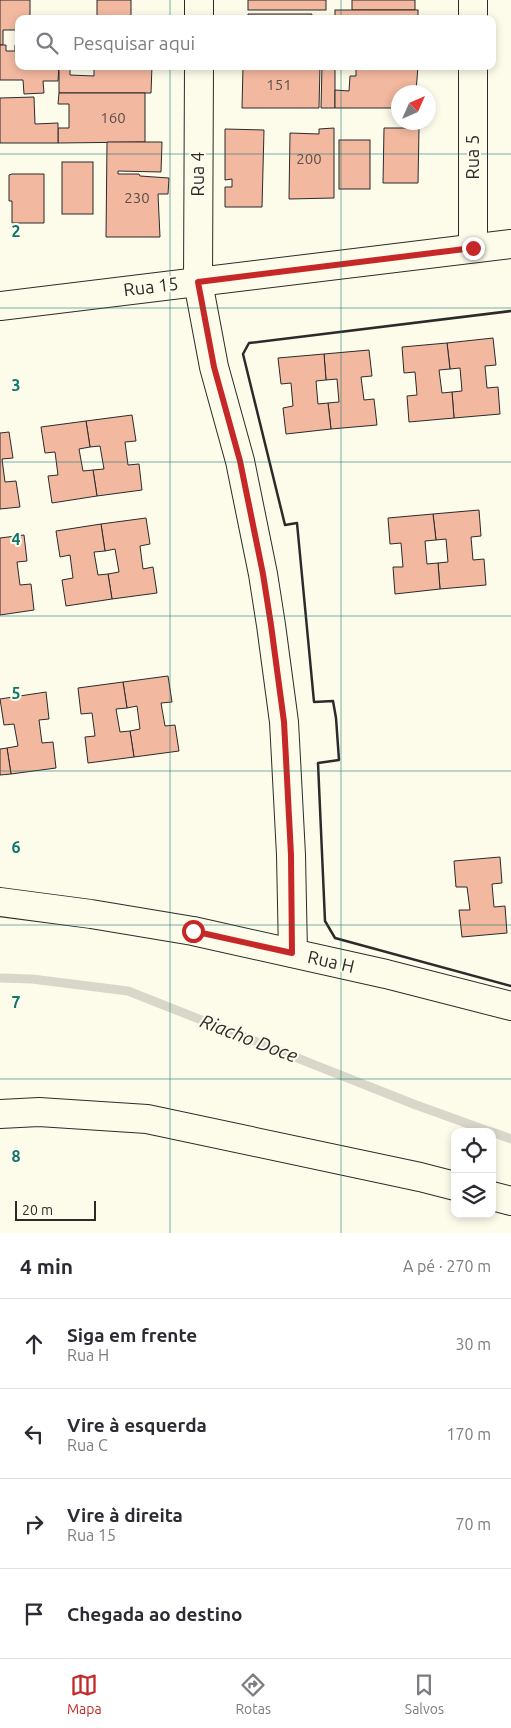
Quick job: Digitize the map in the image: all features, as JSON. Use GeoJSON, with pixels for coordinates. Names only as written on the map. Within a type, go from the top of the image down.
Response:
{"type":"FeatureCollection","features":[{"type":"Feature","properties":{"kind":"street"},"geometry":{"type":"LineString","coordinates":[[199,0],[199,15]]}},
{"type":"Feature","properties":{"kind":"street"},"geometry":{"type":"LineString","coordinates":[[473,0],[473,15]]}},
{"type":"Feature","properties":{"kind":"street","name":"Rua 4"},"geometry":{"type":"LineString","coordinates":[[198,70],[198,282],[214,367],[240,461],[263,574],[271,625],[284,722],[291,855],[292,953]]}},
{"type":"Feature","properties":{"kind":"street","name":"Rua 5"},"geometry":{"type":"LineString","coordinates":[[473,70],[473,248]]}},
{"type":"Feature","properties":{"kind":"street","name":"Rua 15"},"geometry":{"type":"LineString","coordinates":[[0,306],[511,244]]}},
{"type":"Feature","properties":{"kind":"street","name":"Rua H"},"geometry":{"type":"LineString","coordinates":[[0,902],[184,929],[386,974],[511,1006]]}},
{"type":"Feature","properties":{"kind":"street"},"geometry":{"type":"LineString","coordinates":[[0,1114],[39,1112],[147,1119],[451,1185]]}},
{"type":"Feature","properties":{"kind":"street"},"geometry":{"type":"LineString","coordinates":[[496,1197],[511,1201]]}},
{"type":"Feature","properties":{"kind":"building"},"geometry":{"type":"Polygon","coordinates":[[[0,0],[30,0],[30,15],[15,15],[15,30],[3,30],[3,45],[0,45],[0,0]]]}},
{"type":"Feature","properties":{"kind":"building"},"geometry":{"type":"Polygon","coordinates":[[[97,0],[131,0],[131,15],[97,15],[97,0]]]}},
{"type":"Feature","properties":{"kind":"building"},"geometry":{"type":"Polygon","coordinates":[[[248,0],[326,0],[326,10],[248,10],[248,0]]]}},
{"type":"Feature","properties":{"kind":"building"},"geometry":{"type":"Polygon","coordinates":[[[352,0],[415,0],[415,10],[352,10],[352,0]]]}},
{"type":"Feature","properties":{"kind":"building"},"geometry":{"type":"Polygon","coordinates":[[[335,10],[418,10],[418,15],[335,15],[335,10]]]}},
{"type":"Feature","properties":{"kind":"building"},"geometry":{"type":"Polygon","coordinates":[[[248,14],[312,14],[312,15],[248,14]]]}},
{"type":"Feature","properties":{"kind":"building"},"geometry":{"type":"Polygon","coordinates":[[[0,45],[6,45],[6,51],[15,51],[15,70],[59,70],[58,81],[43,81],[44,93],[24,94],[23,80],[0,80],[0,45]]]}},
{"type":"Feature","properties":{"kind":"building"},"geometry":{"type":"Polygon","coordinates":[[[59,70],[70,70],[70,75],[94,76],[94,70],[152,70],[151,93],[59,93],[59,70]]]}},
{"type":"Feature","properties":{"kind":"building"},"geometry":{"type":"Polygon","coordinates":[[[243,70],[320,70],[319,108],[242,108],[243,70]]]}},
{"type":"Feature","properties":{"kind":"building"},"geometry":{"type":"Polygon","coordinates":[[[322,70],[335,70],[335,108],[321,108],[322,70]]]}},
{"type":"Feature","properties":{"kind":"building"},"geometry":{"type":"Polygon","coordinates":[[[356,70],[418,70],[417,85],[391,85],[391,108],[335,108],[335,90],[349,91],[350,76],[356,76],[356,70]]]}},
{"type":"Feature","properties":{"kind":"building"},"geometry":{"type":"Polygon","coordinates":[[[59,93],[145,93],[145,142],[58,143],[58,128],[69,128],[69,104],[58,104],[59,93]]]}},
{"type":"Feature","properties":{"kind":"building"},"geometry":{"type":"Polygon","coordinates":[[[34,97],[35,124],[58,123],[58,143],[0,143],[0,98],[34,97]]]}},
{"type":"Feature","properties":{"kind":"building"},"geometry":{"type":"Polygon","coordinates":[[[334,128],[334,198],[289,199],[290,133],[319,134],[319,129],[334,128]]]}},
{"type":"Feature","properties":{"kind":"building"},"geometry":{"type":"Polygon","coordinates":[[[384,128],[391,128],[391,130],[419,130],[418,183],[383,183],[384,128]]]}},
{"type":"Feature","properties":{"kind":"building"},"geometry":{"type":"Polygon","coordinates":[[[225,129],[264,130],[262,207],[225,207],[225,187],[232,187],[232,179],[225,180],[225,129]]]}},
{"type":"Feature","properties":{"kind":"building"},"geometry":{"type":"Polygon","coordinates":[[[339,140],[370,140],[370,189],[339,189],[339,140]]]}},
{"type":"Feature","properties":{"kind":"building"},"geometry":{"type":"Polygon","coordinates":[[[107,142],[162,142],[161,172],[118,171],[118,174],[139,174],[140,176],[169,178],[168,194],[158,194],[160,237],[106,237],[107,142]]]}},
{"type":"Feature","properties":{"kind":"building"},"geometry":{"type":"Polygon","coordinates":[[[62,162],[93,162],[93,214],[62,214],[62,162]]]}},
{"type":"Feature","properties":{"kind":"building"},"geometry":{"type":"Polygon","coordinates":[[[44,174],[44,223],[12,223],[12,201],[9,201],[9,175],[44,174]]]}},
{"type":"Feature","properties":{"kind":"building"},"geometry":{"type":"Polygon","coordinates":[[[493,338],[496,365],[485,366],[487,388],[498,387],[500,414],[454,418],[452,392],[462,391],[460,368],[450,369],[447,343],[493,338]]]}},
{"type":"Feature","properties":{"kind":"building"},"geometry":{"type":"Polygon","coordinates":[[[447,343],[450,369],[439,370],[442,393],[452,392],[454,418],[409,422],[407,396],[417,395],[415,372],[404,373],[402,347],[447,343]]]}},
{"type":"Feature","properties":{"kind":"building"},"geometry":{"type":"Polygon","coordinates":[[[369,350],[372,376],[361,377],[364,400],[374,399],[377,425],[331,429],[328,403],[339,402],[337,379],[326,380],[324,354],[369,350]]]}},
{"type":"Feature","properties":{"kind":"building"},"geometry":{"type":"Polygon","coordinates":[[[324,354],[326,380],[316,381],[318,404],[328,403],[331,429],[286,434],[283,408],[293,406],[291,383],[281,384],[278,358],[324,354]]]}},
{"type":"Feature","properties":{"kind":"building"},"geometry":{"type":"Polygon","coordinates":[[[132,415],[136,441],[125,442],[128,465],[139,464],[142,490],[97,496],[93,470],[104,469],[100,446],[90,447],[86,421],[132,415]]]}},
{"type":"Feature","properties":{"kind":"building"},"geometry":{"type":"Polygon","coordinates":[[[86,421],[90,447],[79,449],[83,471],[93,470],[97,496],[52,503],[48,476],[58,475],[55,452],[45,453],[41,427],[86,421]]]}},
{"type":"Feature","properties":{"kind":"building"},"geometry":{"type":"Polygon","coordinates":[[[9,432],[13,458],[2,459],[5,482],[16,481],[20,507],[0,509],[0,433],[9,432]]]}},
{"type":"Feature","properties":{"kind":"building"},"geometry":{"type":"Polygon","coordinates":[[[479,510],[481,536],[471,537],[473,560],[484,559],[486,585],[440,589],[438,563],[448,562],[446,539],[436,540],[433,514],[479,510]]]}},
{"type":"Feature","properties":{"kind":"building"},"geometry":{"type":"Polygon","coordinates":[[[433,514],[436,540],[425,541],[427,564],[438,563],[440,589],[395,594],[393,567],[403,567],[401,543],[390,544],[388,518],[433,514]]]}},
{"type":"Feature","properties":{"kind":"building"},"geometry":{"type":"Polygon","coordinates":[[[146,518],[150,544],[140,546],[143,569],[153,567],[157,593],[112,599],[108,574],[119,572],[115,549],[105,551],[101,524],[146,518]]]}},
{"type":"Feature","properties":{"kind":"building"},"geometry":{"type":"Polygon","coordinates":[[[101,524],[105,551],[94,552],[98,575],[108,574],[112,599],[66,606],[62,580],[73,578],[70,555],[60,557],[56,531],[101,524]]]}},
{"type":"Feature","properties":{"kind":"building"},"geometry":{"type":"Polygon","coordinates":[[[24,535],[27,561],[17,562],[20,585],[31,584],[34,610],[0,615],[0,538],[24,535]]]}},
{"type":"Feature","properties":{"kind":"building"},"geometry":{"type":"Polygon","coordinates":[[[168,676],[172,702],[161,703],[165,726],[175,725],[179,751],[134,757],[130,731],[140,729],[137,706],[127,708],[123,682],[168,676]]]}},
{"type":"Feature","properties":{"kind":"building"},"geometry":{"type":"Polygon","coordinates":[[[123,682],[127,708],[116,709],[120,732],[130,731],[134,757],[88,763],[85,737],[95,736],[92,713],[81,714],[78,688],[123,682]]]}},
{"type":"Feature","properties":{"kind":"building"},"geometry":{"type":"Polygon","coordinates":[[[46,692],[49,719],[39,720],[42,743],[53,742],[56,768],[11,774],[7,748],[18,746],[14,724],[4,725],[0,699],[46,692]]]}},
{"type":"Feature","properties":{"kind":"building"},"geometry":{"type":"Polygon","coordinates":[[[7,748],[11,774],[0,775],[0,749],[7,748]]]}},
{"type":"Feature","properties":{"kind":"building"},"geometry":{"type":"Polygon","coordinates":[[[500,857],[502,883],[492,884],[494,907],[505,906],[507,933],[462,937],[459,910],[470,910],[467,887],[456,887],[454,861],[500,857]]]}},
{"type":"Feature","properties":{"kind":"waterway","name":"Riacho Doce"},"geometry":{"type":"LineString","coordinates":[[0,978],[32,979],[128,991],[416,1105],[480,1128]]}},
{"type":"Feature","properties":{"kind":"waterway","name":"Riacho Doce"},"geometry":{"type":"LineString","coordinates":[[496,1133],[511,1139]]}},
{"type":"Feature","properties":{"kind":"wall"},"geometry":{"type":"LineString","coordinates":[[511,311],[249,343],[243,354],[285,525],[297,523],[314,702],[333,701],[336,718],[339,760],[318,763],[325,921],[335,938],[511,986]]}},
{"type":"Feature","properties":{"kind":"route"},"geometry":{"type":"LineString","coordinates":[[193,931],[292,953],[291,855],[284,722],[271,625],[263,574],[240,461],[214,367],[198,282],[473,248]]}}]}
